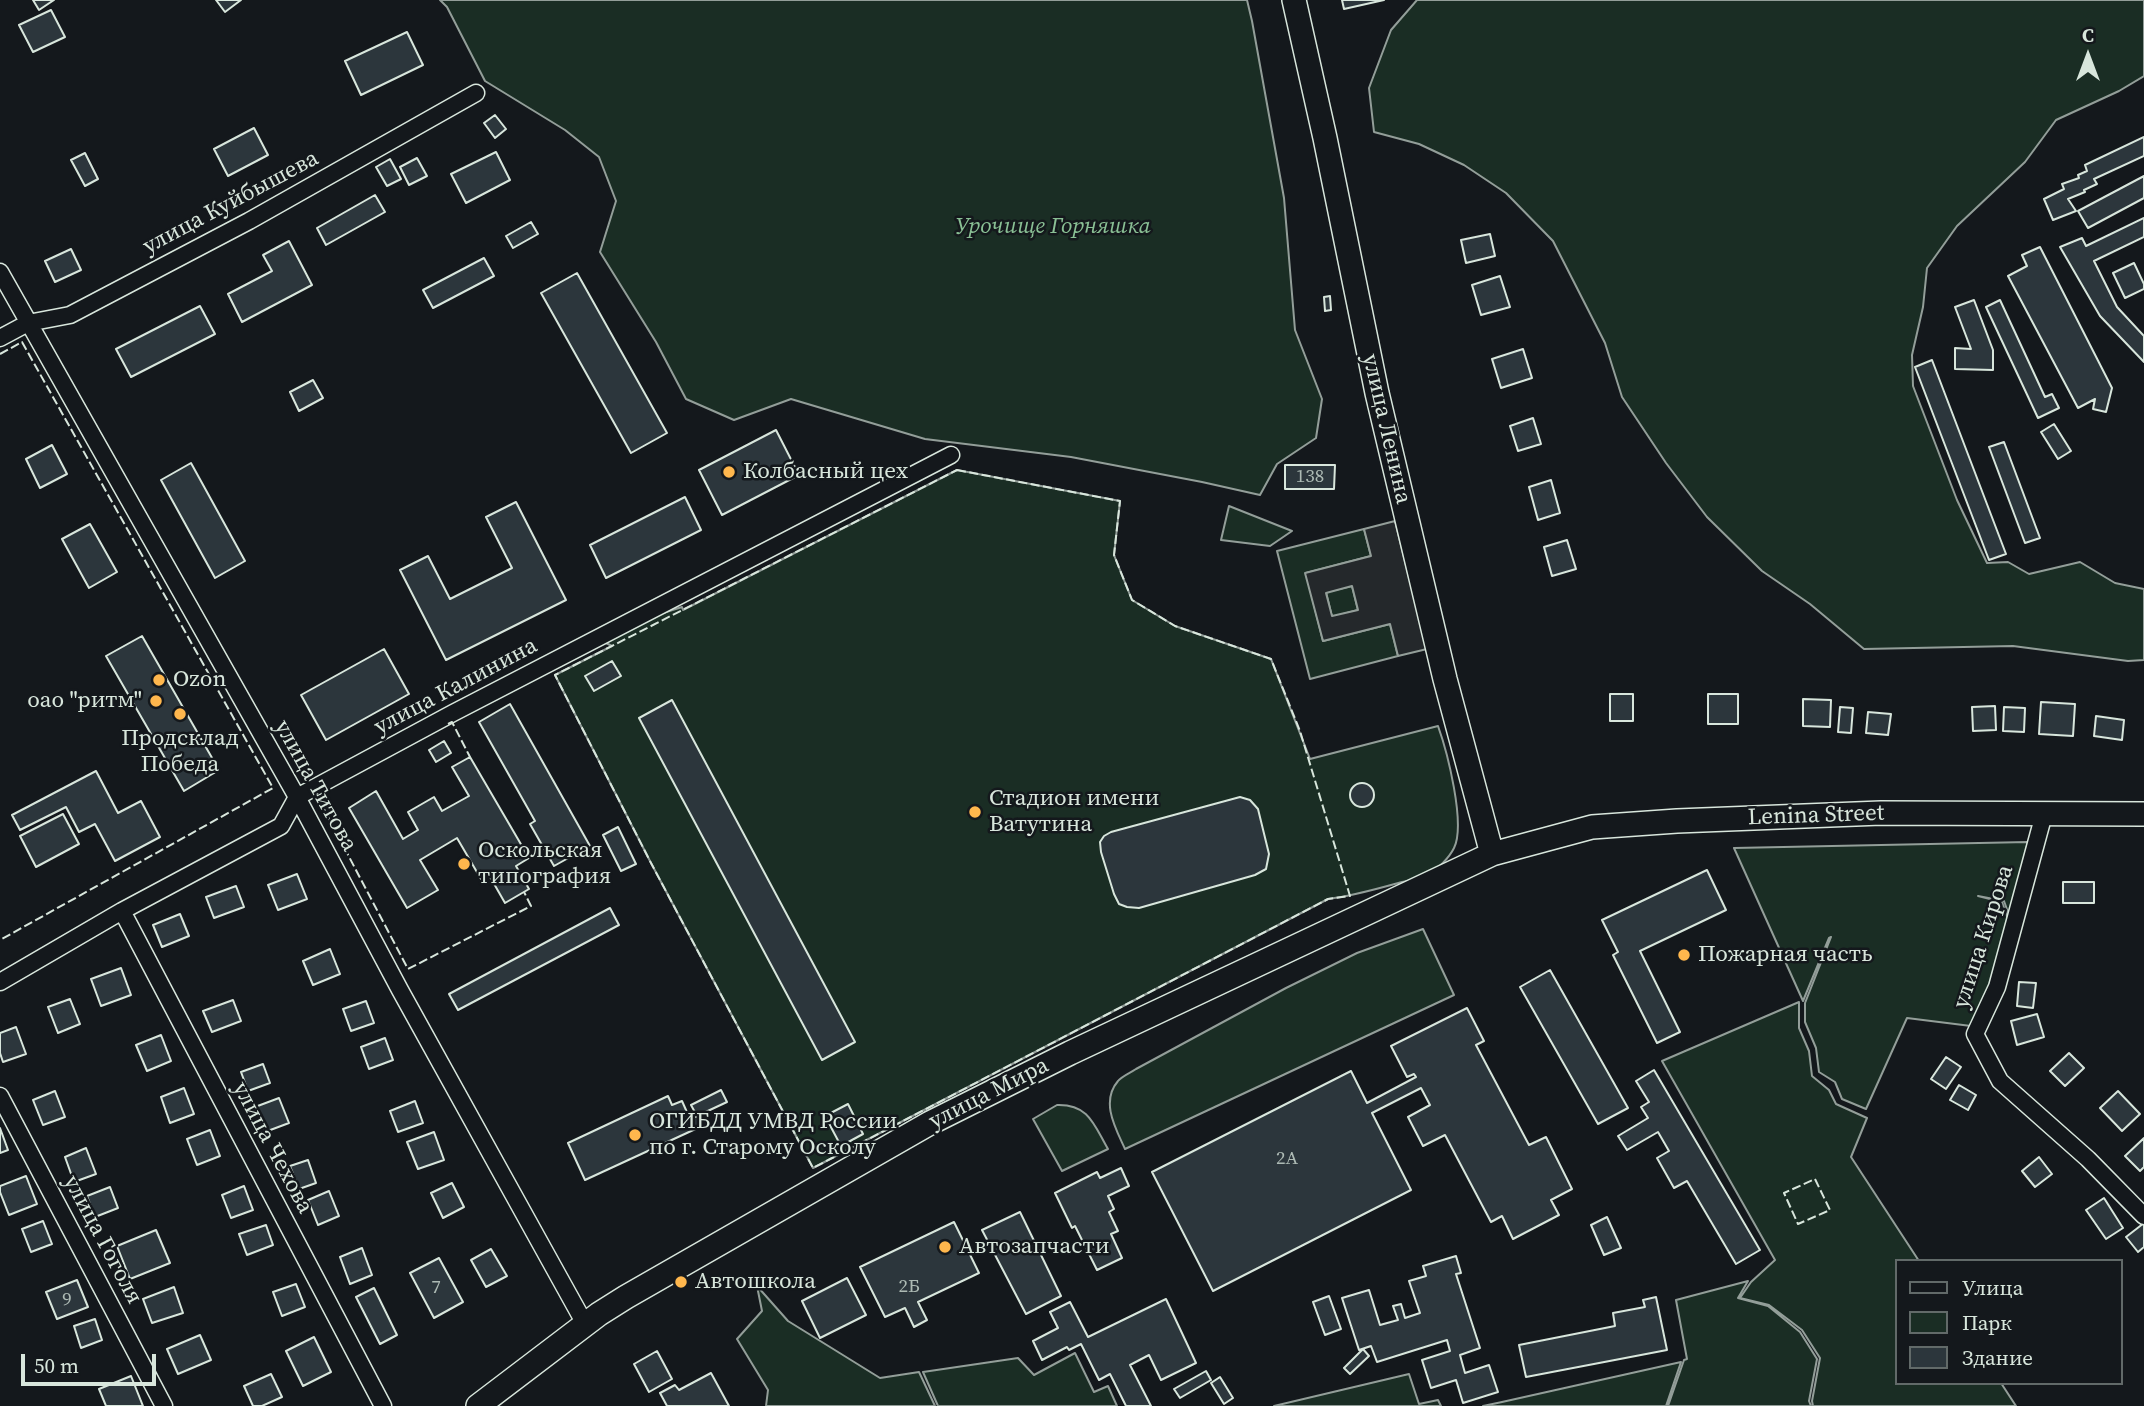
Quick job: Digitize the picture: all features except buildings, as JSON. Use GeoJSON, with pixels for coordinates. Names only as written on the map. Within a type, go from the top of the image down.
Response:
{"type":"FeatureCollection","features":[{"type":"Feature","properties":{"kind":"main road","name":"улица Ленина"},"geometry":{"type":"LineString","coordinates":[[1294,0],[1377,393],[1445,679],[1492,854]]}},
{"type":"Feature","properties":{"kind":"main road","name":"Lenina Street"},"geometry":{"type":"LineString","coordinates":[[1492,854],[1592,827],[1677,821],[1881,813],[2144,814]]}},
{"type":"Feature","properties":{"kind":"main road","name":"улица Мира"},"geometry":{"type":"LineString","coordinates":[[478,1406],[585,1324],[626,1297],[930,1123],[1069,1053],[1492,854]]}},
{"type":"Feature","properties":{"kind":"street","name":"улица Куйбышева"},"geometry":{"type":"LineString","coordinates":[[0,338],[28,323],[70,314],[249,221],[476,93]]}},
{"type":"Feature","properties":{"kind":"street","name":"улица Титова"},"geometry":{"type":"LineString","coordinates":[[0,272],[297,797],[585,1324]]}},
{"type":"Feature","properties":{"kind":"street","name":"улица Калинина"},"geometry":{"type":"LineString","coordinates":[[297,797],[453,713],[951,455]]}},
{"type":"Feature","properties":{"kind":"street"},"geometry":{"type":"LineString","coordinates":[[0,982],[122,911],[281,826],[297,797]]}},
{"type":"Feature","properties":{"kind":"street","name":"улица Кирова"},"geometry":{"type":"LineString","coordinates":[[2044,814],[1997,987],[1975,1034],[2000,1081],[2088,1159],[2144,1216]]}},
{"type":"Feature","properties":{"kind":"street","name":"улица Чехова"},"geometry":{"type":"LineString","coordinates":[[122,911],[383,1406]]}},
{"type":"Feature","properties":{"kind":"street","name":"улица Гоголя"},"geometry":{"type":"LineString","coordinates":[[0,1096],[164,1406]]}},
{"type":"Feature","properties":{"kind":"green space","name":"Урочище Горняшка"},"geometry":{"type":"Polygon","coordinates":[[[440,0],[1247,0],[1284,198],[1295,330],[1322,399],[1316,438],[1277,464],[1260,495],[1071,457],[925,439],[791,399],[734,420],[686,399],[656,342],[600,252],[616,201],[599,157],[565,130],[485,81],[447,7],[440,0]]]}},
{"type":"Feature","properties":{"kind":"green space"},"geometry":{"type":"Polygon","coordinates":[[[1417,0],[2144,0],[2144,76],[2119,91],[2056,120],[2025,162],[1957,226],[1927,268],[1923,307],[1912,355],[1913,386],[1957,500],[1987,563],[2008,562],[2029,574],[2080,562],[2115,583],[2144,589],[2144,660],[2128,661],[2013,646],[1864,649],[1810,604],[1762,571],[1707,517],[1666,463],[1622,397],[1605,343],[1553,241],[1506,193],[1464,165],[1419,144],[1374,132],[1369,88],[1391,30],[1417,0]]]}},
{"type":"Feature","properties":{"kind":"green space","name":"Стадион имени Ватутина"},"geometry":{"type":"Polygon","coordinates":[[[957,470],[1120,501],[1114,555],[1132,600],[1175,626],[1271,659],[1310,759],[1438,726],[1454,787],[1457,837],[1449,856],[1428,875],[1328,899],[813,1168],[651,863],[555,675],[612,646],[606,643],[638,621],[682,607],[683,610],[957,470]]]}},
{"type":"Feature","properties":{"kind":"green space"},"geometry":{"type":"Polygon","coordinates":[[[1229,506],[1292,531],[1270,546],[1221,540],[1229,506]]]}},
{"type":"Feature","properties":{"kind":"green space"},"geometry":{"type":"Polygon","coordinates":[[[1364,529],[1371,556],[1306,573],[1323,641],[1390,624],[1398,656],[1310,679],[1277,551],[1364,529]]]}},
{"type":"Feature","properties":{"kind":"green space"},"geometry":{"type":"Polygon","coordinates":[[[1352,586],[1358,610],[1332,617],[1326,592],[1352,586]]]}},
{"type":"Feature","properties":{"kind":"green space"},"geometry":{"type":"Polygon","coordinates":[[[2028,842],[2009,915],[2004,901],[1978,896],[2002,902],[2008,919],[1979,1027],[1907,1018],[1866,1109],[1842,1099],[1835,1082],[1819,1072],[1816,1048],[1805,1022],[1805,1003],[1831,937],[1803,1001],[1734,848],[2028,842]]]}},
{"type":"Feature","properties":{"kind":"green space"},"geometry":{"type":"Polygon","coordinates":[[[1423,929],[1454,995],[1125,1149],[1114,1124],[1110,1106],[1113,1089],[1122,1078],[1286,988],[1357,953],[1423,929]]]}},
{"type":"Feature","properties":{"kind":"green space"},"geometry":{"type":"Polygon","coordinates":[[[1799,1002],[1799,1028],[1809,1051],[1812,1076],[1829,1090],[1836,1104],[1867,1118],[1851,1157],[1918,1259],[1896,1259],[1896,1385],[2002,1385],[2016,1406],[1813,1406],[1820,1358],[1802,1330],[1769,1305],[1740,1298],[1751,1282],[1775,1260],[1662,1061],[1799,1002]]]}},
{"type":"Feature","properties":{"kind":"green space"},"geometry":{"type":"Polygon","coordinates":[[[1057,1105],[1084,1112],[1108,1149],[1062,1171],[1033,1119],[1057,1105]]]}},
{"type":"Feature","properties":{"kind":"green space"},"geometry":{"type":"Polygon","coordinates":[[[1748,1281],[1738,1298],[1768,1306],[1800,1332],[1817,1359],[1809,1401],[1811,1406],[1668,1406],[1684,1360],[1687,1359],[1676,1300],[1748,1281]]]}},
{"type":"Feature","properties":{"kind":"green space"},"geometry":{"type":"Polygon","coordinates":[[[757,1286],[788,1321],[880,1378],[919,1372],[935,1406],[766,1406],[768,1390],[737,1339],[762,1311],[757,1286]]]}},
{"type":"Feature","properties":{"kind":"green space"},"geometry":{"type":"Polygon","coordinates":[[[1075,1353],[1094,1392],[1108,1386],[1117,1406],[938,1406],[923,1372],[1018,1358],[1034,1375],[1075,1353]]]}},
{"type":"Feature","properties":{"kind":"green space"},"geometry":{"type":"Polygon","coordinates":[[[1681,1362],[1666,1406],[1483,1406],[1502,1402],[1681,1362]]]}},
{"type":"Feature","properties":{"kind":"green space"},"geometry":{"type":"Polygon","coordinates":[[[1409,1374],[1419,1404],[1438,1400],[1441,1406],[1274,1406],[1409,1374]]]}},
{"type":"Feature","properties":{"kind":"shaded area"},"geometry":{"type":"Polygon","coordinates":[[[1395,521],[1427,649],[1398,656],[1390,624],[1323,641],[1305,573],[1371,556],[1364,529],[1395,521]],[[1352,586],[1326,593],[1332,616],[1358,610],[1352,586]]]}},
{"type":"Feature","properties":{"kind":"fence"},"geometry":{"type":"LineString","coordinates":[[0,354],[22,342],[273,788],[0,940]]}},
{"type":"Feature","properties":{"kind":"fence"},"geometry":{"type":"LineString","coordinates":[[957,470],[1120,501],[1114,555],[1132,600],[1175,626],[1271,659],[1300,731],[1350,896],[1328,899],[813,1168],[651,863],[555,675],[957,470]]}},
{"type":"Feature","properties":{"kind":"fence"},"geometry":{"type":"LineString","coordinates":[[448,724],[452,722],[470,757]]}},
{"type":"Feature","properties":{"kind":"fence"},"geometry":{"type":"LineString","coordinates":[[318,793],[316,794],[408,969],[531,906],[524,892]]}},
{"type":"Feature","properties":{"kind":"fence"},"geometry":{"type":"LineString","coordinates":[[1815,1179],[1830,1210],[1798,1224],[1784,1193],[1815,1179]]}},
{"type":"Feature","properties":{"kind":"place","name":"Колбасный цех"},"geometry":{"type":"Point","coordinates":[729,472]}},
{"type":"Feature","properties":{"kind":"place","name":"Ozon"},"geometry":{"type":"Point","coordinates":[159,680]}},
{"type":"Feature","properties":{"kind":"place","name":"оао \"ритм\""},"geometry":{"type":"Point","coordinates":[156,701]}},
{"type":"Feature","properties":{"kind":"place","name":"Продсклад Победа"},"geometry":{"type":"Point","coordinates":[180,714]}},
{"type":"Feature","properties":{"kind":"place","name":"Стадион имени Ватутина"},"geometry":{"type":"Point","coordinates":[975,812]}},
{"type":"Feature","properties":{"kind":"place","name":"Оскольская типография"},"geometry":{"type":"Point","coordinates":[464,864]}},
{"type":"Feature","properties":{"kind":"place","name":"Пожарная часть"},"geometry":{"type":"Point","coordinates":[1684,955]}},
{"type":"Feature","properties":{"kind":"place","name":"ОГИБДД УМВД России по г. Старому Осколу"},"geometry":{"type":"Point","coordinates":[635,1135]}},
{"type":"Feature","properties":{"kind":"place","name":"Автозапчасти"},"geometry":{"type":"Point","coordinates":[945,1247]}},
{"type":"Feature","properties":{"kind":"place","name":"Автошкола"},"geometry":{"type":"Point","coordinates":[681,1282]}}]}
